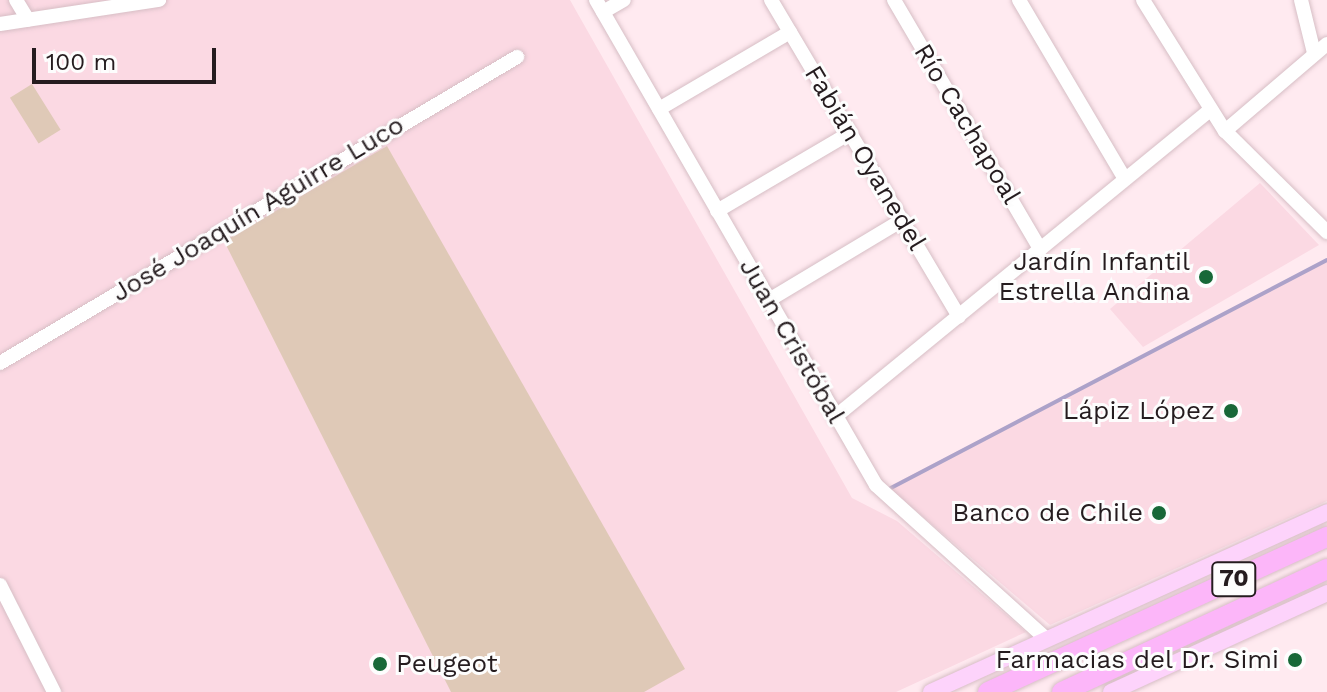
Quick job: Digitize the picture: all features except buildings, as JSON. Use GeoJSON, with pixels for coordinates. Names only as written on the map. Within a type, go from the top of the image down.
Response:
{"type":"FeatureCollection","features":[{"type":"Feature","properties":{"kind":"highway"},"geometry":{"type":"LineString","coordinates":[[1142,622],[1327,524]]}},
{"type":"Feature","properties":{"kind":"highway","name":"70"},"geometry":{"type":"LineString","coordinates":[[988,692],[1327,537]]}},
{"type":"Feature","properties":{"kind":"highway","name":"70"},"geometry":{"type":"LineString","coordinates":[[1062,692],[1327,569]]}},
{"type":"Feature","properties":{"kind":"main road"},"geometry":{"type":"LineString","coordinates":[[931,692],[1044,637],[1327,512]]}},
{"type":"Feature","properties":{"kind":"main road"},"geometry":{"type":"LineString","coordinates":[[1111,692],[1327,593]]}},
{"type":"Feature","properties":{"kind":"main road"},"geometry":{"type":"LineString","coordinates":[[1291,609],[1327,605]]}},
{"type":"Feature","properties":{"kind":"street"},"geometry":{"type":"LineString","coordinates":[[16,0],[28,20]]}},
{"type":"Feature","properties":{"kind":"street"},"geometry":{"type":"LineString","coordinates":[[0,24],[156,0]]}},
{"type":"Feature","properties":{"kind":"street"},"geometry":{"type":"LineString","coordinates":[[600,6],[624,0]]}},
{"type":"Feature","properties":{"kind":"street","name":"Fabián Oyanedel"},"geometry":{"type":"LineString","coordinates":[[771,0],[959,316]]}},
{"type":"Feature","properties":{"kind":"street","name":"Río Cachapoal"},"geometry":{"type":"LineString","coordinates":[[894,0],[1040,249]]}},
{"type":"Feature","properties":{"kind":"street"},"geometry":{"type":"LineString","coordinates":[[1019,0],[1125,179]]}},
{"type":"Feature","properties":{"kind":"street"},"geometry":{"type":"LineString","coordinates":[[1143,0],[1225,131],[1325,233]]}},
{"type":"Feature","properties":{"kind":"street"},"geometry":{"type":"LineString","coordinates":[[1225,131],[1321,48],[1301,0]]}},
{"type":"Feature","properties":{"kind":"street","name":"Juan Cristóbal"},"geometry":{"type":"LineString","coordinates":[[600,6],[835,417],[881,491],[1044,637]]}},
{"type":"Feature","properties":{"kind":"street"},"geometry":{"type":"LineString","coordinates":[[659,109],[790,32]]}},
{"type":"Feature","properties":{"kind":"street","name":"José Joaquín Aguirre Luco"},"geometry":{"type":"LineString","coordinates":[[0,363],[517,57]]}},
{"type":"Feature","properties":{"kind":"street"},"geometry":{"type":"LineString","coordinates":[[835,417],[1210,110]]}},
{"type":"Feature","properties":{"kind":"street"},"geometry":{"type":"LineString","coordinates":[[717,211],[850,133]]}},
{"type":"Feature","properties":{"kind":"street"},"geometry":{"type":"LineString","coordinates":[[769,300],[902,220]]}},
{"type":"Feature","properties":{"kind":"street"},"geometry":{"type":"LineString","coordinates":[[0,585],[54,692]]}},
{"type":"Feature","properties":{"kind":"shaded area"},"geometry":{"type":"Polygon","coordinates":[[[0,0],[570,0],[852,498],[897,521],[1026,632],[896,692],[0,692],[0,0]]]}},
{"type":"Feature","properties":{"kind":"shaded area"},"geometry":{"type":"Polygon","coordinates":[[[32,84],[61,130],[39,144],[10,98],[32,84]]]}},
{"type":"Feature","properties":{"kind":"shaded area"},"geometry":{"type":"Polygon","coordinates":[[[387,146],[685,669],[644,692],[451,692],[224,241],[387,146]]]}},
{"type":"Feature","properties":{"kind":"shaded area","name":"Jardín Infantil Estrella Andina"},"geometry":{"type":"Polygon","coordinates":[[[1260,183],[1319,245],[1143,347],[1110,309],[1260,183]]]}},
{"type":"Feature","properties":{"kind":"shaded area"},"geometry":{"type":"Polygon","coordinates":[[[1327,261],[1327,501],[1050,625],[888,487],[1327,261]]]}},
{"type":"Feature","properties":{"kind":"waterway"},"geometry":{"type":"LineString","coordinates":[[889,489],[1327,260]]}},
{"type":"Feature","properties":{"kind":"place","name":"Jardín Infantil Estrella Andina"},"geometry":{"type":"Point","coordinates":[1206,277]}},
{"type":"Feature","properties":{"kind":"place","name":"Lápiz López"},"geometry":{"type":"Point","coordinates":[1231,411]}},
{"type":"Feature","properties":{"kind":"place","name":"Banco de Chile"},"geometry":{"type":"Point","coordinates":[1159,513]}},
{"type":"Feature","properties":{"kind":"place","name":"Farmacias del Dr. Simi"},"geometry":{"type":"Point","coordinates":[1295,660]}},
{"type":"Feature","properties":{"kind":"place","name":"Peugeot"},"geometry":{"type":"Point","coordinates":[380,664]}}]}
